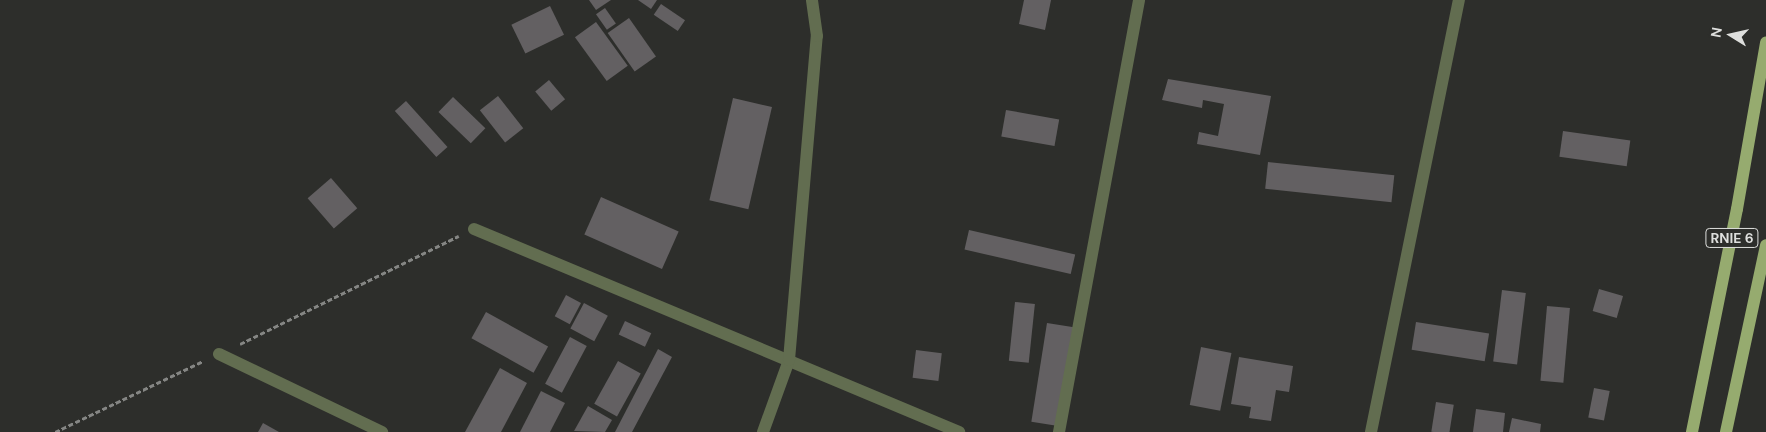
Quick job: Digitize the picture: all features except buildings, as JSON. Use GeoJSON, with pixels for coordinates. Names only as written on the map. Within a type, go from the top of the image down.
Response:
{"type":"FeatureCollection","features":[{"type":"Feature","properties":{"kind":"main road","name":"RNIE 6"},"geometry":{"type":"LineString","coordinates":[[1692,432],[1723,283],[1766,43]]}},
{"type":"Feature","properties":{"kind":"main road","name":"RNIE 6"},"geometry":{"type":"LineString","coordinates":[[1726,432],[1764,270],[1766,245]]}},
{"type":"Feature","properties":{"kind":"street"},"geometry":{"type":"LineString","coordinates":[[763,432],[789,360],[817,36],[812,0]]}},
{"type":"Feature","properties":{"kind":"street"},"geometry":{"type":"LineString","coordinates":[[1059,432],[1139,0]]}},
{"type":"Feature","properties":{"kind":"street"},"geometry":{"type":"LineString","coordinates":[[1372,432],[1460,0]]}},
{"type":"Feature","properties":{"kind":"street"},"geometry":{"type":"LineString","coordinates":[[474,229],[959,432]]}},
{"type":"Feature","properties":{"kind":"street"},"geometry":{"type":"LineString","coordinates":[[219,354],[382,432]]}},
{"type":"Feature","properties":{"kind":"path"},"geometry":{"type":"LineString","coordinates":[[54,432],[219,354],[474,229]]}}]}
